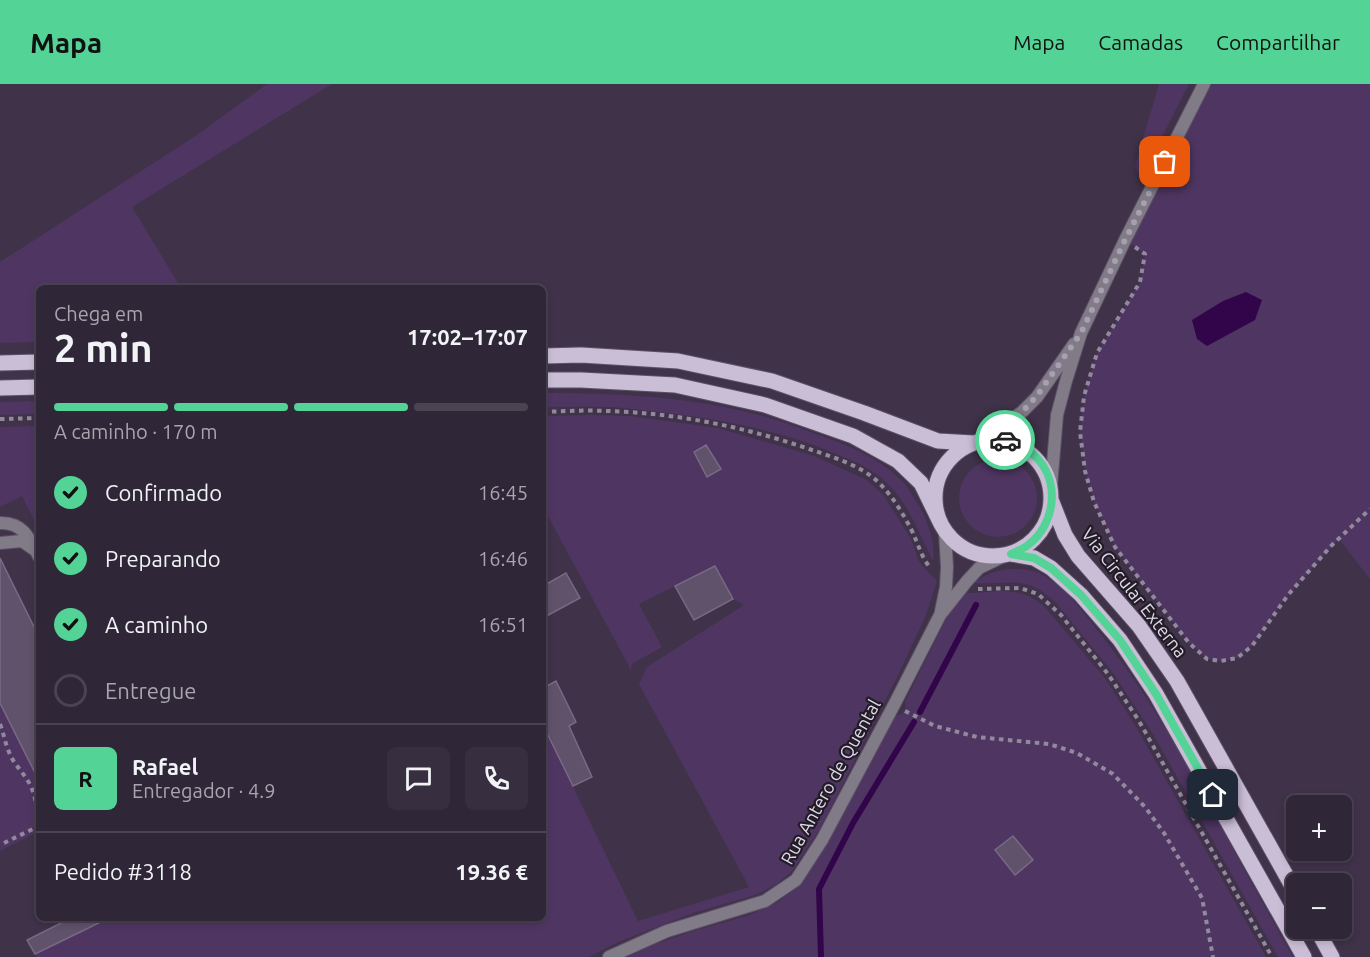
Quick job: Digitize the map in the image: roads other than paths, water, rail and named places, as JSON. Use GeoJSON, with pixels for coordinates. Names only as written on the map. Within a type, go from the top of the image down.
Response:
{"type":"FeatureCollection","features":[{"type":"Feature","properties":{"kind":"main road"},"geometry":{"type":"LineString","coordinates":[[546,356],[581,355],[678,361],[772,381],[938,441],[1002,440],[1019,445],[1034,455],[1045,470],[1052,494],[1048,519],[1040,534],[1027,546],[1009,555]]}},
{"type":"Feature","properties":{"kind":"main road"},"geometry":{"type":"LineString","coordinates":[[0,363],[36,362]]}},
{"type":"Feature","properties":{"kind":"main road"},"geometry":{"type":"LineString","coordinates":[[546,380],[675,385],[765,405],[854,436],[898,461],[921,483],[942,527],[957,544],[972,553],[1034,558],[1051,568],[1081,595],[1120,640],[1156,694],[1304,957]]}},
{"type":"Feature","properties":{"kind":"main road"},"geometry":{"type":"LineString","coordinates":[[0,388],[36,387]]}},
{"type":"Feature","properties":{"kind":"main road"},"geometry":{"type":"LineString","coordinates":[[942,527],[935,504],[936,485],[943,467],[956,453],[978,441]]}},
{"type":"Feature","properties":{"kind":"main road","name":"Via Circular Externa"},"geometry":{"type":"LineString","coordinates":[[1052,494],[1065,536],[1078,556],[1139,626],[1177,681],[1286,875]]}},
{"type":"Feature","properties":{"kind":"main road"},"geometry":{"type":"LineString","coordinates":[[1322,939],[1332,957]]}},
{"type":"Feature","properties":{"kind":"street"},"geometry":{"type":"LineString","coordinates":[[1052,494],[1057,416],[1081,333],[1204,84]]}},
{"type":"Feature","properties":{"kind":"street"},"geometry":{"type":"LineString","coordinates":[[978,441],[1004,427],[1022,412],[1036,397],[1081,333]]}},
{"type":"Feature","properties":{"kind":"street"},"geometry":{"type":"LineString","coordinates":[[0,523],[9,523],[22,528],[36,551]]}},
{"type":"Feature","properties":{"kind":"street","name":"Rua Antero de Quental"},"geometry":{"type":"LineString","coordinates":[[940,615],[946,588],[947,567],[942,527]]}},
{"type":"Feature","properties":{"kind":"street"},"geometry":{"type":"LineString","coordinates":[[0,543],[22,542],[36,552]]}},
{"type":"Feature","properties":{"kind":"street","name":"Rua Antero de Quental"},"geometry":{"type":"LineString","coordinates":[[609,957],[667,931],[765,901],[796,880],[822,840],[940,615],[979,568],[1009,555]]}},
{"type":"Feature","properties":{"kind":"waterway"},"geometry":{"type":"LineString","coordinates":[[920,712],[976,605]]}},
{"type":"Feature","properties":{"kind":"waterway"},"geometry":{"type":"LineString","coordinates":[[821,957],[819,889],[853,823],[914,722]]}}]}
